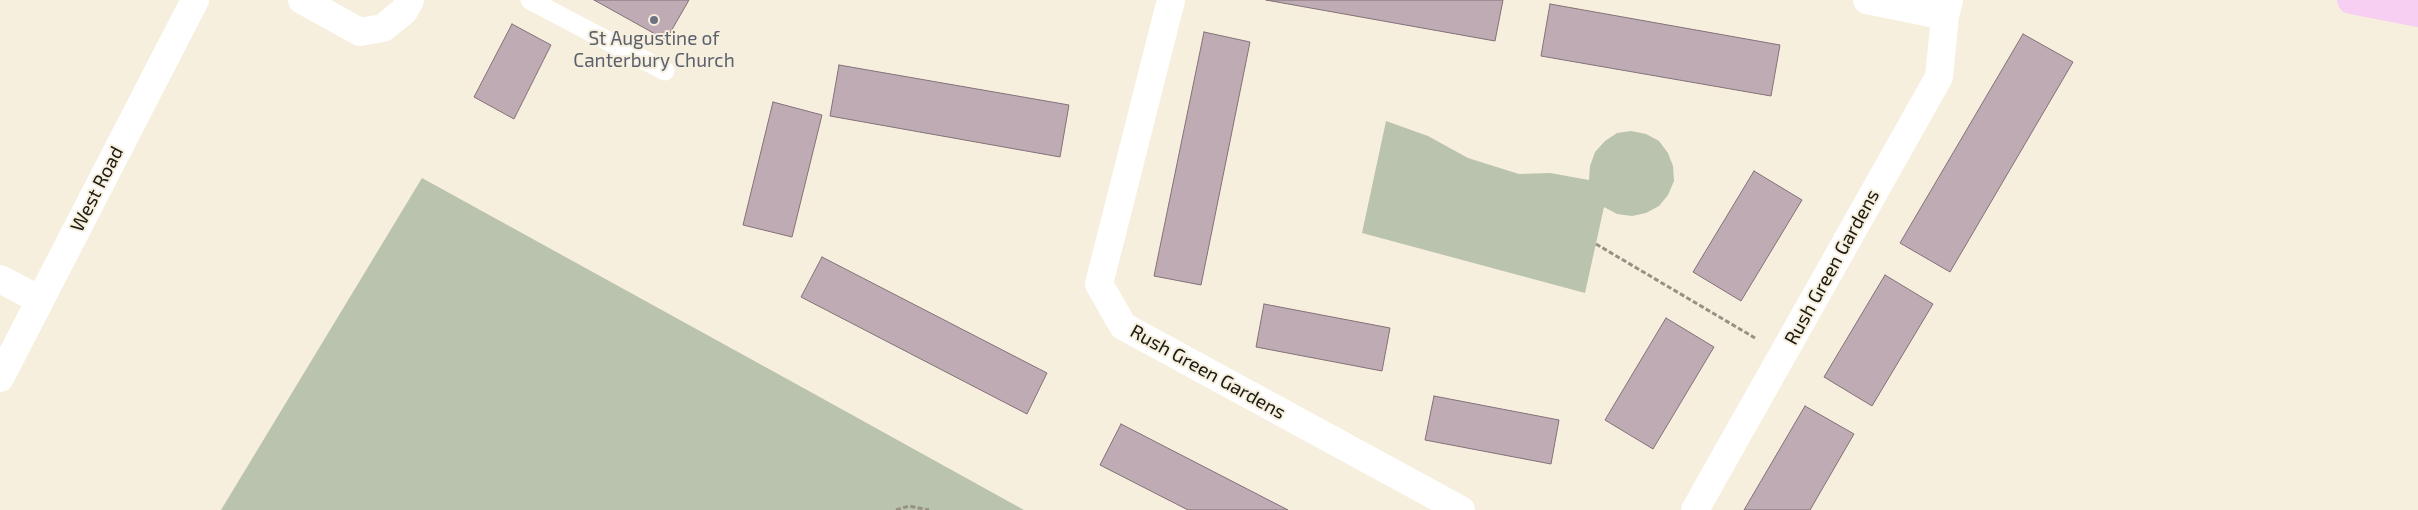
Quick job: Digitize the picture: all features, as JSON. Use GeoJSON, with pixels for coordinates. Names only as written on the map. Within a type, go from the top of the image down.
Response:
{"type":"FeatureCollection","features":[{"type":"Feature","properties":{"kind":"main road"},"geometry":{"type":"LineString","coordinates":[[2351,0],[2403,7]]}},
{"type":"Feature","properties":{"kind":"street","name":"West Road"},"geometry":{"type":"LineString","coordinates":[[0,378],[195,0]]}},
{"type":"Feature","properties":{"kind":"street"},"geometry":{"type":"LineString","coordinates":[[302,0],[360,32],[383,28],[404,12],[410,0]]}},
{"type":"Feature","properties":{"kind":"street","name":"Rush Green Gardens"},"geometry":{"type":"LineString","coordinates":[[1171,0],[1099,284],[1123,326],[1461,510]]}},
{"type":"Feature","properties":{"kind":"street","name":"Rush Green Gardens"},"geometry":{"type":"LineString","coordinates":[[1695,510],[1939,76],[1947,8],[1867,0]]}},
{"type":"Feature","properties":{"kind":"street"},"geometry":{"type":"LineString","coordinates":[[0,279],[40,300]]}},
{"type":"Feature","properties":{"kind":"lane"},"geometry":{"type":"LineString","coordinates":[[530,0],[665,71]]}},
{"type":"Feature","properties":{"kind":"path"},"geometry":{"type":"LineString","coordinates":[[1596,244],[1782,354]]}},
{"type":"Feature","properties":{"kind":"path"},"geometry":{"type":"LineString","coordinates":[[896,510],[909,506],[929,510]]}},
{"type":"Feature","properties":{"kind":"green space"},"geometry":{"type":"Polygon","coordinates":[[[1386,121],[1428,136],[1468,158],[1519,174],[1550,173],[1589,180],[1590,166],[1595,152],[1605,141],[1617,133],[1631,131],[1646,134],[1659,141],[1668,153],[1673,166],[1674,181],[1668,195],[1659,206],[1646,213],[1632,216],[1617,214],[1604,207],[1585,293],[1362,233],[1386,121]]]}},
{"type":"Feature","properties":{"kind":"green space"},"geometry":{"type":"Polygon","coordinates":[[[422,178],[798,385],[1024,510],[221,510],[422,178]]]}},
{"type":"Feature","properties":{"kind":"building","name":"St Augustine of Canterbury Church"},"geometry":{"type":"Polygon","coordinates":[[[594,0],[689,0],[666,40],[594,0]]]}},
{"type":"Feature","properties":{"kind":"building"},"geometry":{"type":"Polygon","coordinates":[[[1266,0],[1503,0],[1495,41],[1266,0]]]}},
{"type":"Feature","properties":{"kind":"building"},"geometry":{"type":"Polygon","coordinates":[[[1550,4],[1780,45],[1771,96],[1541,56],[1550,4]]]}},
{"type":"Feature","properties":{"kind":"building"},"geometry":{"type":"Polygon","coordinates":[[[512,24],[551,45],[514,119],[474,97],[512,24]]]}},
{"type":"Feature","properties":{"kind":"building"},"geometry":{"type":"Polygon","coordinates":[[[1204,32],[1250,42],[1201,285],[1154,276],[1204,32]]]}},
{"type":"Feature","properties":{"kind":"building"},"geometry":{"type":"Polygon","coordinates":[[[2023,34],[2073,62],[1950,272],[1900,243],[2023,34]]]}},
{"type":"Feature","properties":{"kind":"building"},"geometry":{"type":"Polygon","coordinates":[[[839,65],[1069,105],[1060,157],[830,116],[839,65]]]}},
{"type":"Feature","properties":{"kind":"building"},"geometry":{"type":"Polygon","coordinates":[[[773,102],[822,115],[792,237],[743,225],[773,102]]]}},
{"type":"Feature","properties":{"kind":"building"},"geometry":{"type":"Polygon","coordinates":[[[1754,171],[1802,200],[1741,301],[1693,272],[1754,171]]]}},
{"type":"Feature","properties":{"kind":"building"},"geometry":{"type":"Polygon","coordinates":[[[822,257],[1047,373],[1027,414],[801,297],[822,257]]]}},
{"type":"Feature","properties":{"kind":"building"},"geometry":{"type":"Polygon","coordinates":[[[1885,275],[1933,304],[1872,406],[1824,377],[1885,275]]]}},
{"type":"Feature","properties":{"kind":"building"},"geometry":{"type":"Polygon","coordinates":[[[1264,304],[1390,328],[1382,371],[1256,347],[1264,304]]]}},
{"type":"Feature","properties":{"kind":"building"},"geometry":{"type":"Polygon","coordinates":[[[1666,318],[1714,347],[1653,449],[1605,420],[1666,318]]]}},
{"type":"Feature","properties":{"kind":"building"},"geometry":{"type":"Polygon","coordinates":[[[1434,396],[1559,420],[1551,464],[1425,440],[1434,396]]]}},
{"type":"Feature","properties":{"kind":"building"},"geometry":{"type":"Polygon","coordinates":[[[1805,406],[1854,434],[1810,510],[1744,510],[1805,406]]]}},
{"type":"Feature","properties":{"kind":"building"},"geometry":{"type":"Polygon","coordinates":[[[1121,424],[1288,510],[1188,510],[1100,465],[1121,424]]]}},
{"type":"Feature","properties":{"kind":"place","name":"St Augustine of Canterbury Church"},"geometry":{"type":"Point","coordinates":[654,20]}}]}
